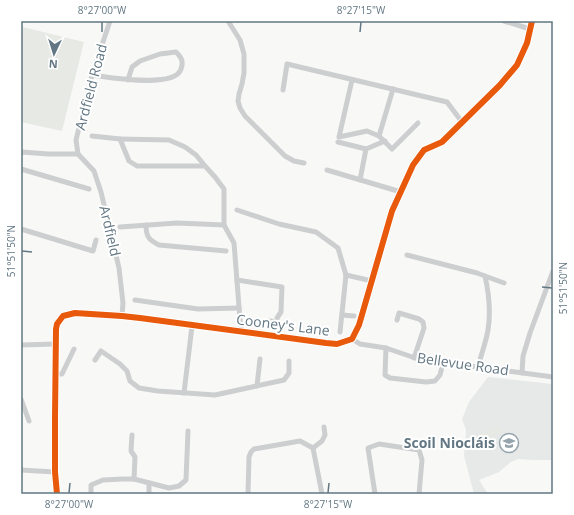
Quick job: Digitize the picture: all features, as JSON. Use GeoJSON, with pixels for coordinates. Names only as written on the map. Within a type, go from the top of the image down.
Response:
{"type":"FeatureCollection","features":[{"type":"Feature","properties":{"kind":"street","name":"Ardfield Road"},"geometry":{"type":"LineString","coordinates":[[78,154],[76,140],[92,75],[110,21]]}},
{"type":"Feature","properties":{"kind":"street"},"geometry":{"type":"LineString","coordinates":[[228,21],[240,40],[244,54],[244,73],[238,94],[240,108],[245,116],[285,156],[294,161],[304,163]]}},
{"type":"Feature","properties":{"kind":"street"},"geometry":{"type":"LineString","coordinates":[[506,21],[530,29]]}},
{"type":"Feature","properties":{"kind":"street"},"geometry":{"type":"LineString","coordinates":[[352,339],[359,325],[392,211],[413,165],[424,150],[442,142],[500,85],[517,64],[527,43],[532,21]]}},
{"type":"Feature","properties":{"kind":"street"},"geometry":{"type":"LineString","coordinates":[[92,75],[128,80],[162,80],[175,76],[181,70],[181,58],[176,52],[160,54],[140,61],[132,67],[128,80]]}},
{"type":"Feature","properties":{"kind":"street"},"geometry":{"type":"LineString","coordinates":[[283,90],[287,64],[447,102],[462,122]]}},
{"type":"Feature","properties":{"kind":"street"},"geometry":{"type":"LineString","coordinates":[[352,80],[339,137],[367,131],[379,136],[392,148],[418,123]]}},
{"type":"Feature","properties":{"kind":"street"},"geometry":{"type":"LineString","coordinates":[[379,136],[393,89]]}},
{"type":"Feature","properties":{"kind":"street"},"geometry":{"type":"LineString","coordinates":[[92,136],[120,139],[169,140],[185,147],[196,155],[222,186],[224,193],[224,225],[234,243],[241,332]]}},
{"type":"Feature","properties":{"kind":"street"},"geometry":{"type":"LineString","coordinates":[[120,139],[130,161],[137,166],[205,166]]}},
{"type":"Feature","properties":{"kind":"street"},"geometry":{"type":"LineString","coordinates":[[338,142],[366,149],[385,141]]}},
{"type":"Feature","properties":{"kind":"street"},"geometry":{"type":"LineString","coordinates":[[360,180],[366,149]]}},
{"type":"Feature","properties":{"kind":"street"},"geometry":{"type":"LineString","coordinates":[[21,152],[78,154]]}},
{"type":"Feature","properties":{"kind":"street","name":"Ardfield"},"geometry":{"type":"LineString","coordinates":[[78,154],[94,171],[101,192],[119,268],[123,303],[122,316]]}},
{"type":"Feature","properties":{"kind":"street"},"geometry":{"type":"LineString","coordinates":[[21,169],[89,189]]}},
{"type":"Feature","properties":{"kind":"street"},"geometry":{"type":"LineString","coordinates":[[327,170],[400,192]]}},
{"type":"Feature","properties":{"kind":"street"},"geometry":{"type":"LineString","coordinates":[[237,210],[278,224],[316,232],[338,248],[346,275],[340,332]]}},
{"type":"Feature","properties":{"kind":"street"},"geometry":{"type":"LineString","coordinates":[[120,227],[180,223],[224,225]]}},
{"type":"Feature","properties":{"kind":"street"},"geometry":{"type":"LineString","coordinates":[[146,225],[146,233],[148,237],[153,242],[160,245],[226,251]]}},
{"type":"Feature","properties":{"kind":"street"},"geometry":{"type":"LineString","coordinates":[[21,229],[93,251],[96,240]]}},
{"type":"Feature","properties":{"kind":"street"},"geometry":{"type":"LineString","coordinates":[[407,255],[477,273],[504,283]]}},
{"type":"Feature","properties":{"kind":"street"},"geometry":{"type":"LineString","coordinates":[[522,373],[523,356],[553,271]]}},
{"type":"Feature","properties":{"kind":"street"},"geometry":{"type":"LineString","coordinates":[[346,275],[372,281]]}},
{"type":"Feature","properties":{"kind":"street"},"geometry":{"type":"LineString","coordinates":[[478,367],[488,331],[489,302],[486,276]]}},
{"type":"Feature","properties":{"kind":"street"},"geometry":{"type":"LineString","coordinates":[[237,280],[282,287],[281,312],[277,318],[277,322],[270,321]]}},
{"type":"Feature","properties":{"kind":"street"},"geometry":{"type":"LineString","coordinates":[[135,300],[198,309],[239,308]]}},
{"type":"Feature","properties":{"kind":"street","name":"Cooney's Lane"},"geometry":{"type":"LineString","coordinates":[[57,494],[55,472],[55,344],[57,324],[63,316],[75,313],[122,316],[337,344],[352,339]]}},
{"type":"Feature","properties":{"kind":"street"},"geometry":{"type":"LineString","coordinates":[[397,320],[400,314],[419,319],[423,322],[424,328],[414,358]]}},
{"type":"Feature","properties":{"kind":"street"},"geometry":{"type":"LineString","coordinates":[[342,315],[354,316]]}},
{"type":"Feature","properties":{"kind":"street"},"geometry":{"type":"LineString","coordinates":[[184,393],[192,326]]}},
{"type":"Feature","properties":{"kind":"street","name":"Bellevue Road"},"geometry":{"type":"LineString","coordinates":[[352,339],[360,344],[386,348],[424,361],[553,377]]}},
{"type":"Feature","properties":{"kind":"street"},"geometry":{"type":"LineString","coordinates":[[21,345],[55,344]]}},
{"type":"Feature","properties":{"kind":"street"},"geometry":{"type":"LineString","coordinates":[[386,348],[384,370],[385,375],[390,378],[426,382],[435,381],[440,375],[443,363]]}},
{"type":"Feature","properties":{"kind":"street"},"geometry":{"type":"LineString","coordinates":[[55,374],[62,374],[74,349]]}},
{"type":"Feature","properties":{"kind":"street"},"geometry":{"type":"LineString","coordinates":[[95,360],[101,351],[120,364],[127,371],[130,381],[139,388],[158,391],[215,395],[284,380],[289,373],[290,361]]}},
{"type":"Feature","properties":{"kind":"street"},"geometry":{"type":"LineString","coordinates":[[257,386],[260,359]]}},
{"type":"Feature","properties":{"kind":"street"},"geometry":{"type":"LineString","coordinates":[[21,399],[29,421]]}},
{"type":"Feature","properties":{"kind":"street"},"geometry":{"type":"LineString","coordinates":[[313,448],[322,441],[325,435],[324,426]]}},
{"type":"Feature","properties":{"kind":"street"},"geometry":{"type":"LineString","coordinates":[[91,494],[91,485],[103,480],[134,479],[169,488],[179,486],[186,480],[188,431]]}},
{"type":"Feature","properties":{"kind":"street"},"geometry":{"type":"LineString","coordinates":[[132,435],[130,451],[135,457],[134,479]]}},
{"type":"Feature","properties":{"kind":"street"},"geometry":{"type":"LineString","coordinates":[[248,494],[249,456],[254,449],[300,441],[313,448]]}},
{"type":"Feature","properties":{"kind":"street"},"geometry":{"type":"LineString","coordinates":[[375,494],[368,448],[378,444],[419,450],[422,460],[419,494]]}},
{"type":"Feature","properties":{"kind":"street"},"geometry":{"type":"LineString","coordinates":[[313,448],[322,494]]}},
{"type":"Feature","properties":{"kind":"street"},"geometry":{"type":"LineString","coordinates":[[21,470],[55,472]]}},
{"type":"Feature","properties":{"kind":"street"},"geometry":{"type":"LineString","coordinates":[[149,483],[149,494]]}},
{"type":"Feature","properties":{"kind":"shaded area"},"geometry":{"type":"Polygon","coordinates":[[[23,27],[84,42],[62,131],[21,122],[21,34],[23,27]]]}},
{"type":"Feature","properties":{"kind":"shaded area","name":"Scoil Niocláis"},"geometry":{"type":"Polygon","coordinates":[[[488,377],[553,384],[553,460],[518,459],[511,462],[499,472],[479,480],[488,494],[474,494],[464,456],[466,430],[462,419],[469,402],[488,377]]]}},
{"type":"Feature","properties":{"kind":"shaded area"},"geometry":{"type":"Polygon","coordinates":[[[499,426],[502,433],[482,441],[479,434],[499,426]]]}},
{"type":"Feature","properties":{"kind":"cycle path"},"geometry":{"type":"LineString","coordinates":[[57,494],[55,472],[56,329],[57,324],[63,316],[75,313],[122,316],[337,344],[352,339],[359,325],[392,211],[413,165],[424,150],[442,142],[500,85],[517,65],[527,43],[532,21]]}},
{"type":"Feature","properties":{"kind":"place","name":"Scoil Niocláis"},"geometry":{"type":"Point","coordinates":[509,443]}}]}
